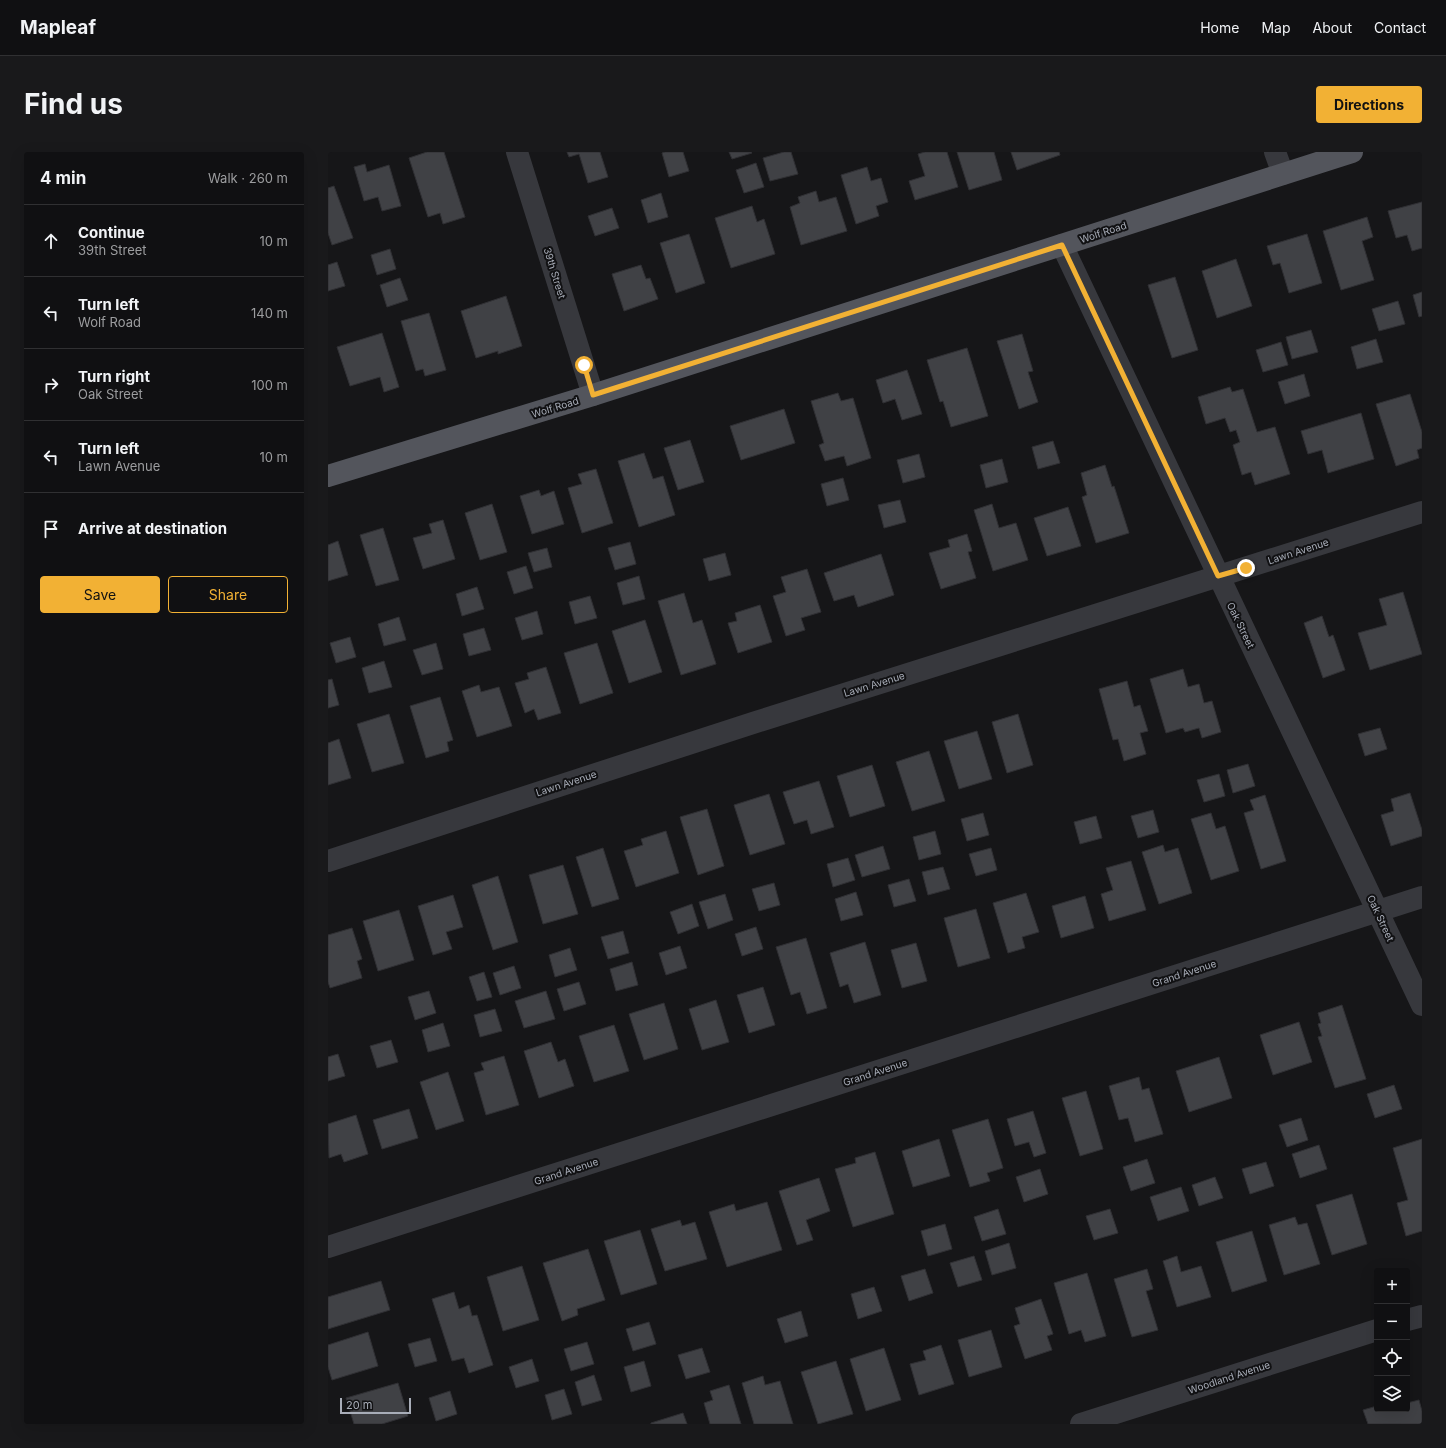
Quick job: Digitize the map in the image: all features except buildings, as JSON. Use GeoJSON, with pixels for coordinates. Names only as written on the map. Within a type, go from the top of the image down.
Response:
{"type":"FeatureCollection","features":[{"type":"Feature","properties":{"kind":"main road","name":"Wolf Road"},"geometry":{"type":"LineString","coordinates":[[328,476],[593,395],[1352,152]]}},
{"type":"Feature","properties":{"kind":"street","name":"39th Street"},"geometry":{"type":"LineString","coordinates":[[517,152],[593,395]]}},
{"type":"Feature","properties":{"kind":"street"},"geometry":{"type":"LineString","coordinates":[[1275,152],[1283,174]]}},
{"type":"Feature","properties":{"kind":"street","name":"Oak Street"},"geometry":{"type":"LineString","coordinates":[[1062,245],[1422,1005]]}},
{"type":"Feature","properties":{"kind":"street","name":"Lawn Avenue"},"geometry":{"type":"LineString","coordinates":[[328,861],[756,722],[1422,512]]}},
{"type":"Feature","properties":{"kind":"street","name":"Grand Avenue"},"geometry":{"type":"LineString","coordinates":[[328,1247],[1422,897]]}},
{"type":"Feature","properties":{"kind":"street"},"geometry":{"type":"LineString","coordinates":[[1410,1319],[1422,1316]]}},
{"type":"Feature","properties":{"kind":"street","name":"Woodland Avenue"},"geometry":{"type":"LineString","coordinates":[[1081,1424],[1374,1331]]}},
{"type":"Feature","properties":{"kind":"route"},"geometry":{"type":"LineString","coordinates":[[584,365],[593,395],[1062,245],[1218,576],[1246,568]]}}]}
